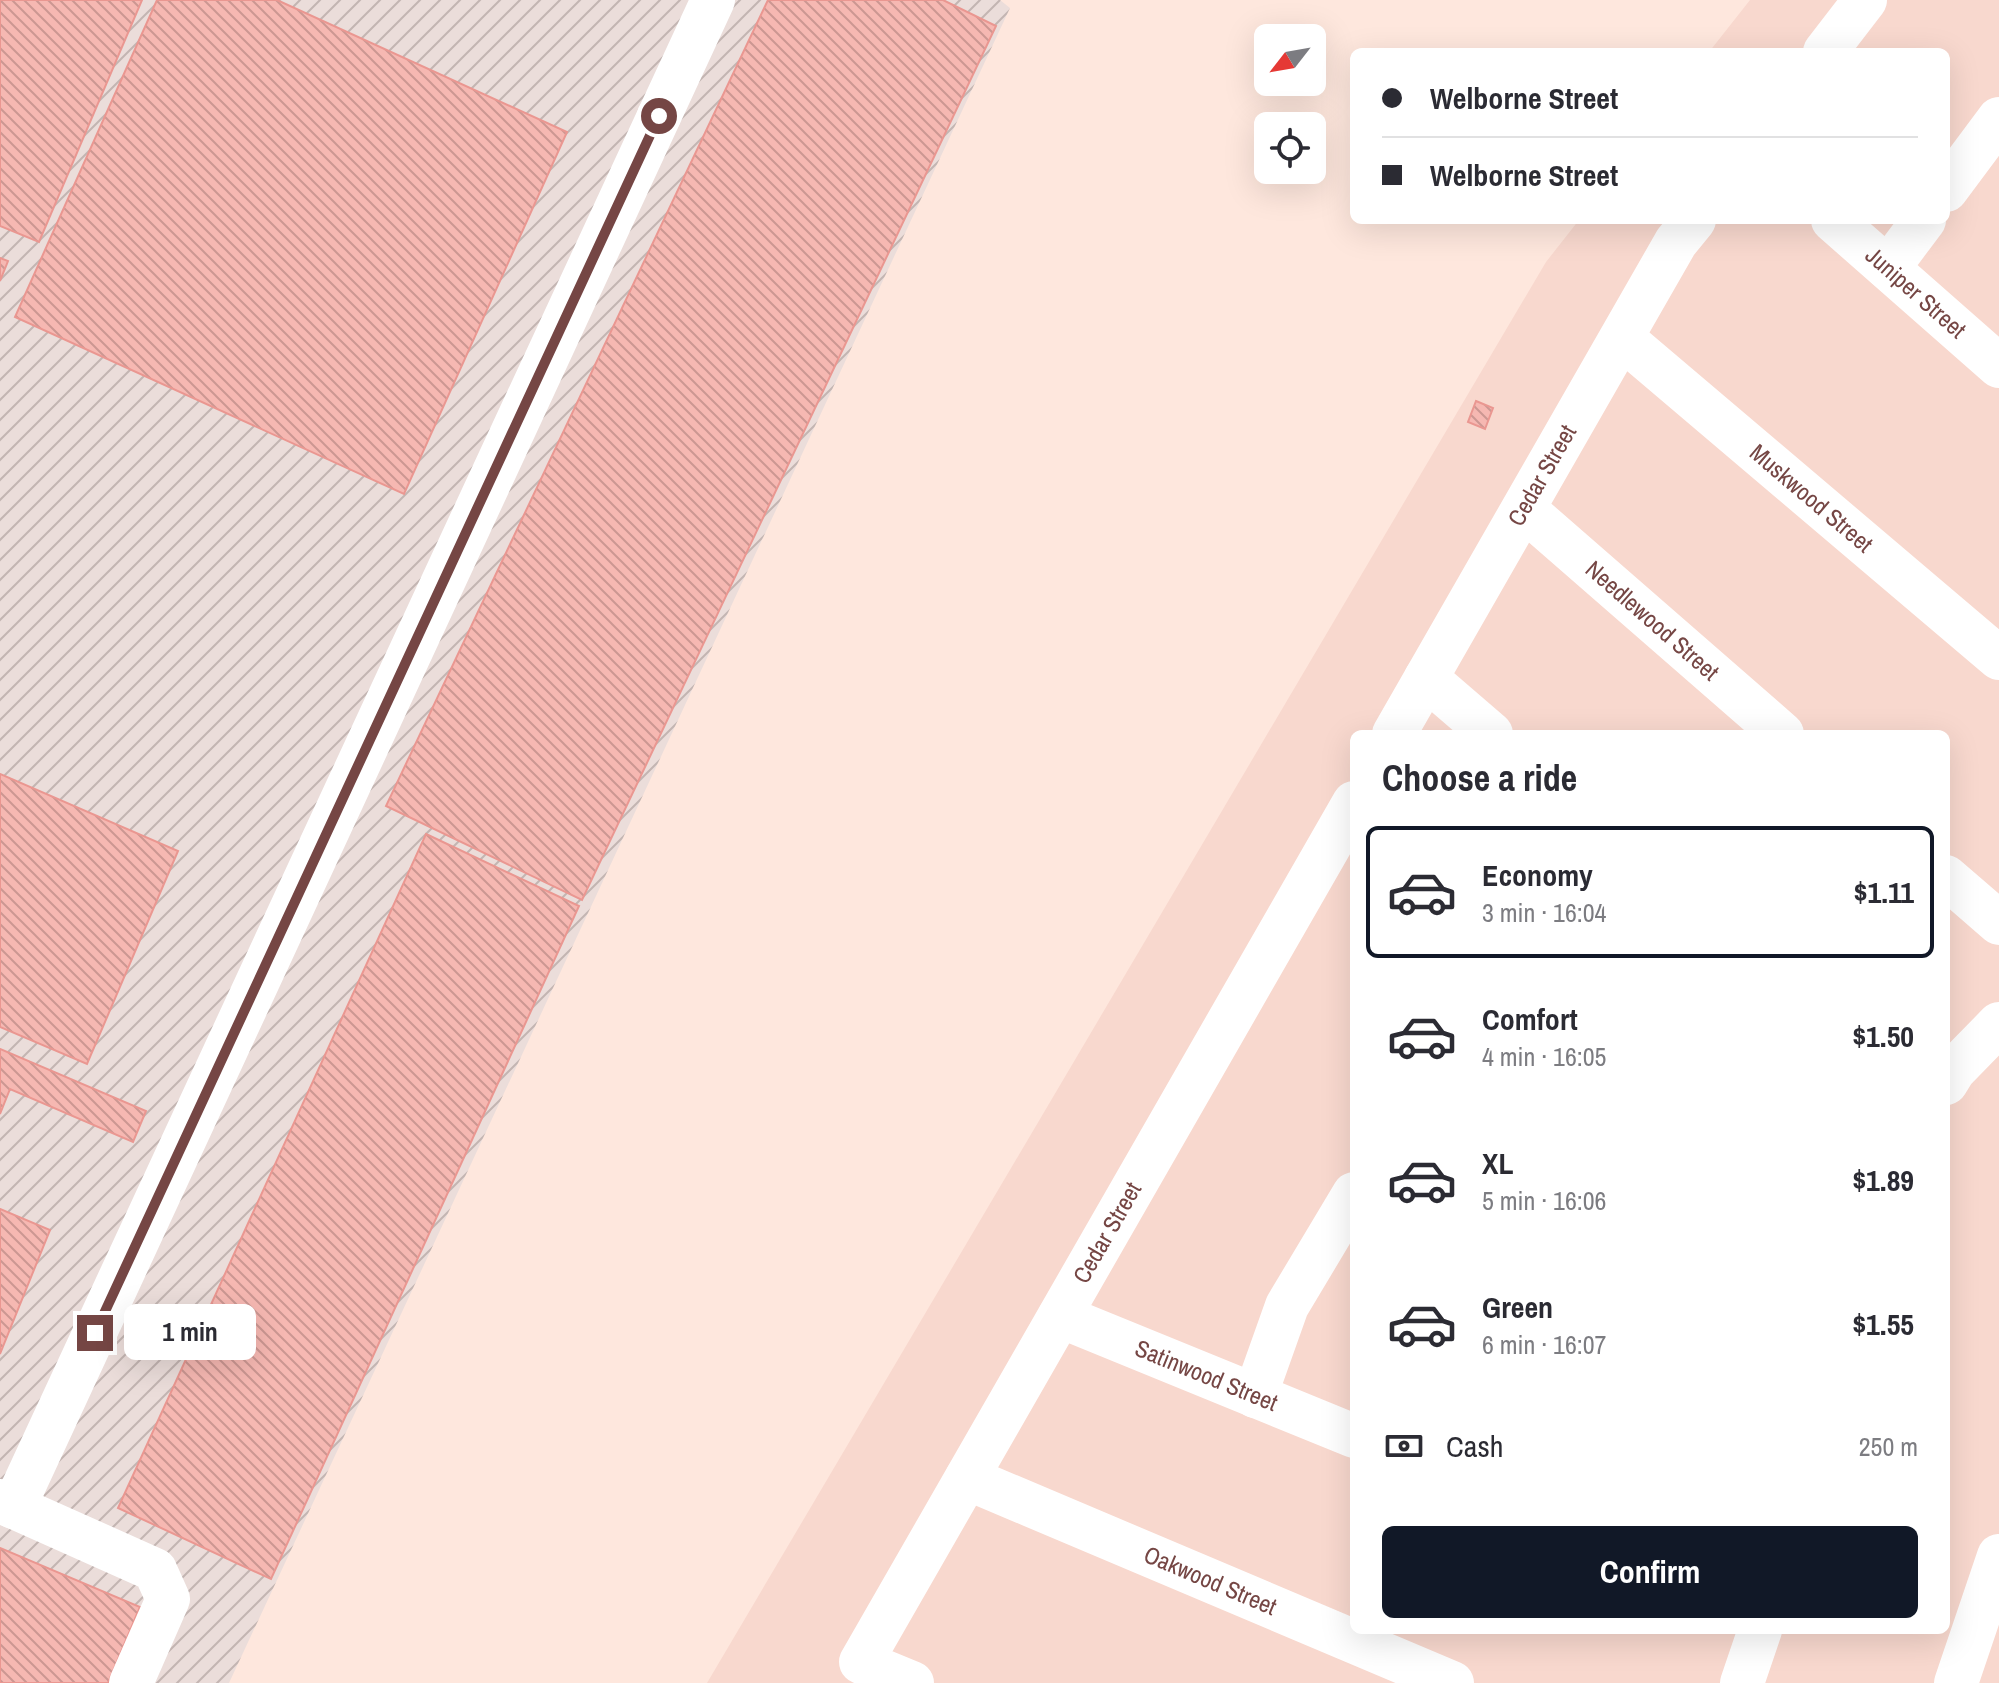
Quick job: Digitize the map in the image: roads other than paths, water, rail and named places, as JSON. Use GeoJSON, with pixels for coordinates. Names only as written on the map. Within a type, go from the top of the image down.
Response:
{"type":"FeatureCollection","features":[{"type":"Feature","properties":{"kind":"street"},"geometry":{"type":"LineString","coordinates":[[131,1683],[168,1599],[155,1570],[7,1504],[713,0]]}},
{"type":"Feature","properties":{"kind":"street"},"geometry":{"type":"LineString","coordinates":[[1828,48],[1865,0]]}},
{"type":"Feature","properties":{"kind":"street"},"geometry":{"type":"LineString","coordinates":[[1950,185],[1999,119]]}},
{"type":"Feature","properties":{"kind":"street","name":"Cedar Street"},"geometry":{"type":"LineString","coordinates":[[1396,730],[1676,242],[1691,224]]}},
{"type":"Feature","properties":{"kind":"street","name":"Juniper Street"},"geometry":{"type":"LineString","coordinates":[[1838,224],[1999,366]]}},
{"type":"Feature","properties":{"kind":"street"},"geometry":{"type":"LineString","coordinates":[[1888,268],[1921,224]]}},
{"type":"Feature","properties":{"kind":"street","name":"Muskwood Street"},"geometry":{"type":"LineString","coordinates":[[1622,338],[1999,658]]}},
{"type":"Feature","properties":{"kind":"street","name":"Needlewood Street"},"geometry":{"type":"LineString","coordinates":[[1524,509],[1777,730]]}},
{"type":"Feature","properties":{"kind":"street"},"geometry":{"type":"LineString","coordinates":[[1426,678],[1486,730]]}},
{"type":"Feature","properties":{"kind":"street","name":"Cedar Street"},"geometry":{"type":"LineString","coordinates":[[912,1683],[861,1662],[1350,810]]}},
{"type":"Feature","properties":{"kind":"street"},"geometry":{"type":"LineString","coordinates":[[1950,880],[1999,923]]}},
{"type":"Feature","properties":{"kind":"street"},"geometry":{"type":"LineString","coordinates":[[1950,1076],[1999,1024]]}},
{"type":"Feature","properties":{"kind":"street"},"geometry":{"type":"LineString","coordinates":[[1255,1396],[1287,1306],[1350,1201]]}},
{"type":"Feature","properties":{"kind":"street","name":"Satinwood Street"},"geometry":{"type":"LineString","coordinates":[[1060,1316],[1350,1434]]}},
{"type":"Feature","properties":{"kind":"street","name":"Oakwood Street"},"geometry":{"type":"LineString","coordinates":[[967,1478],[1452,1683]]}},
{"type":"Feature","properties":{"kind":"street"},"geometry":{"type":"LineString","coordinates":[[1956,1683],[1999,1556]]}},
{"type":"Feature","properties":{"kind":"street"},"geometry":{"type":"LineString","coordinates":[[1742,1683],[1759,1634]]}}]}
